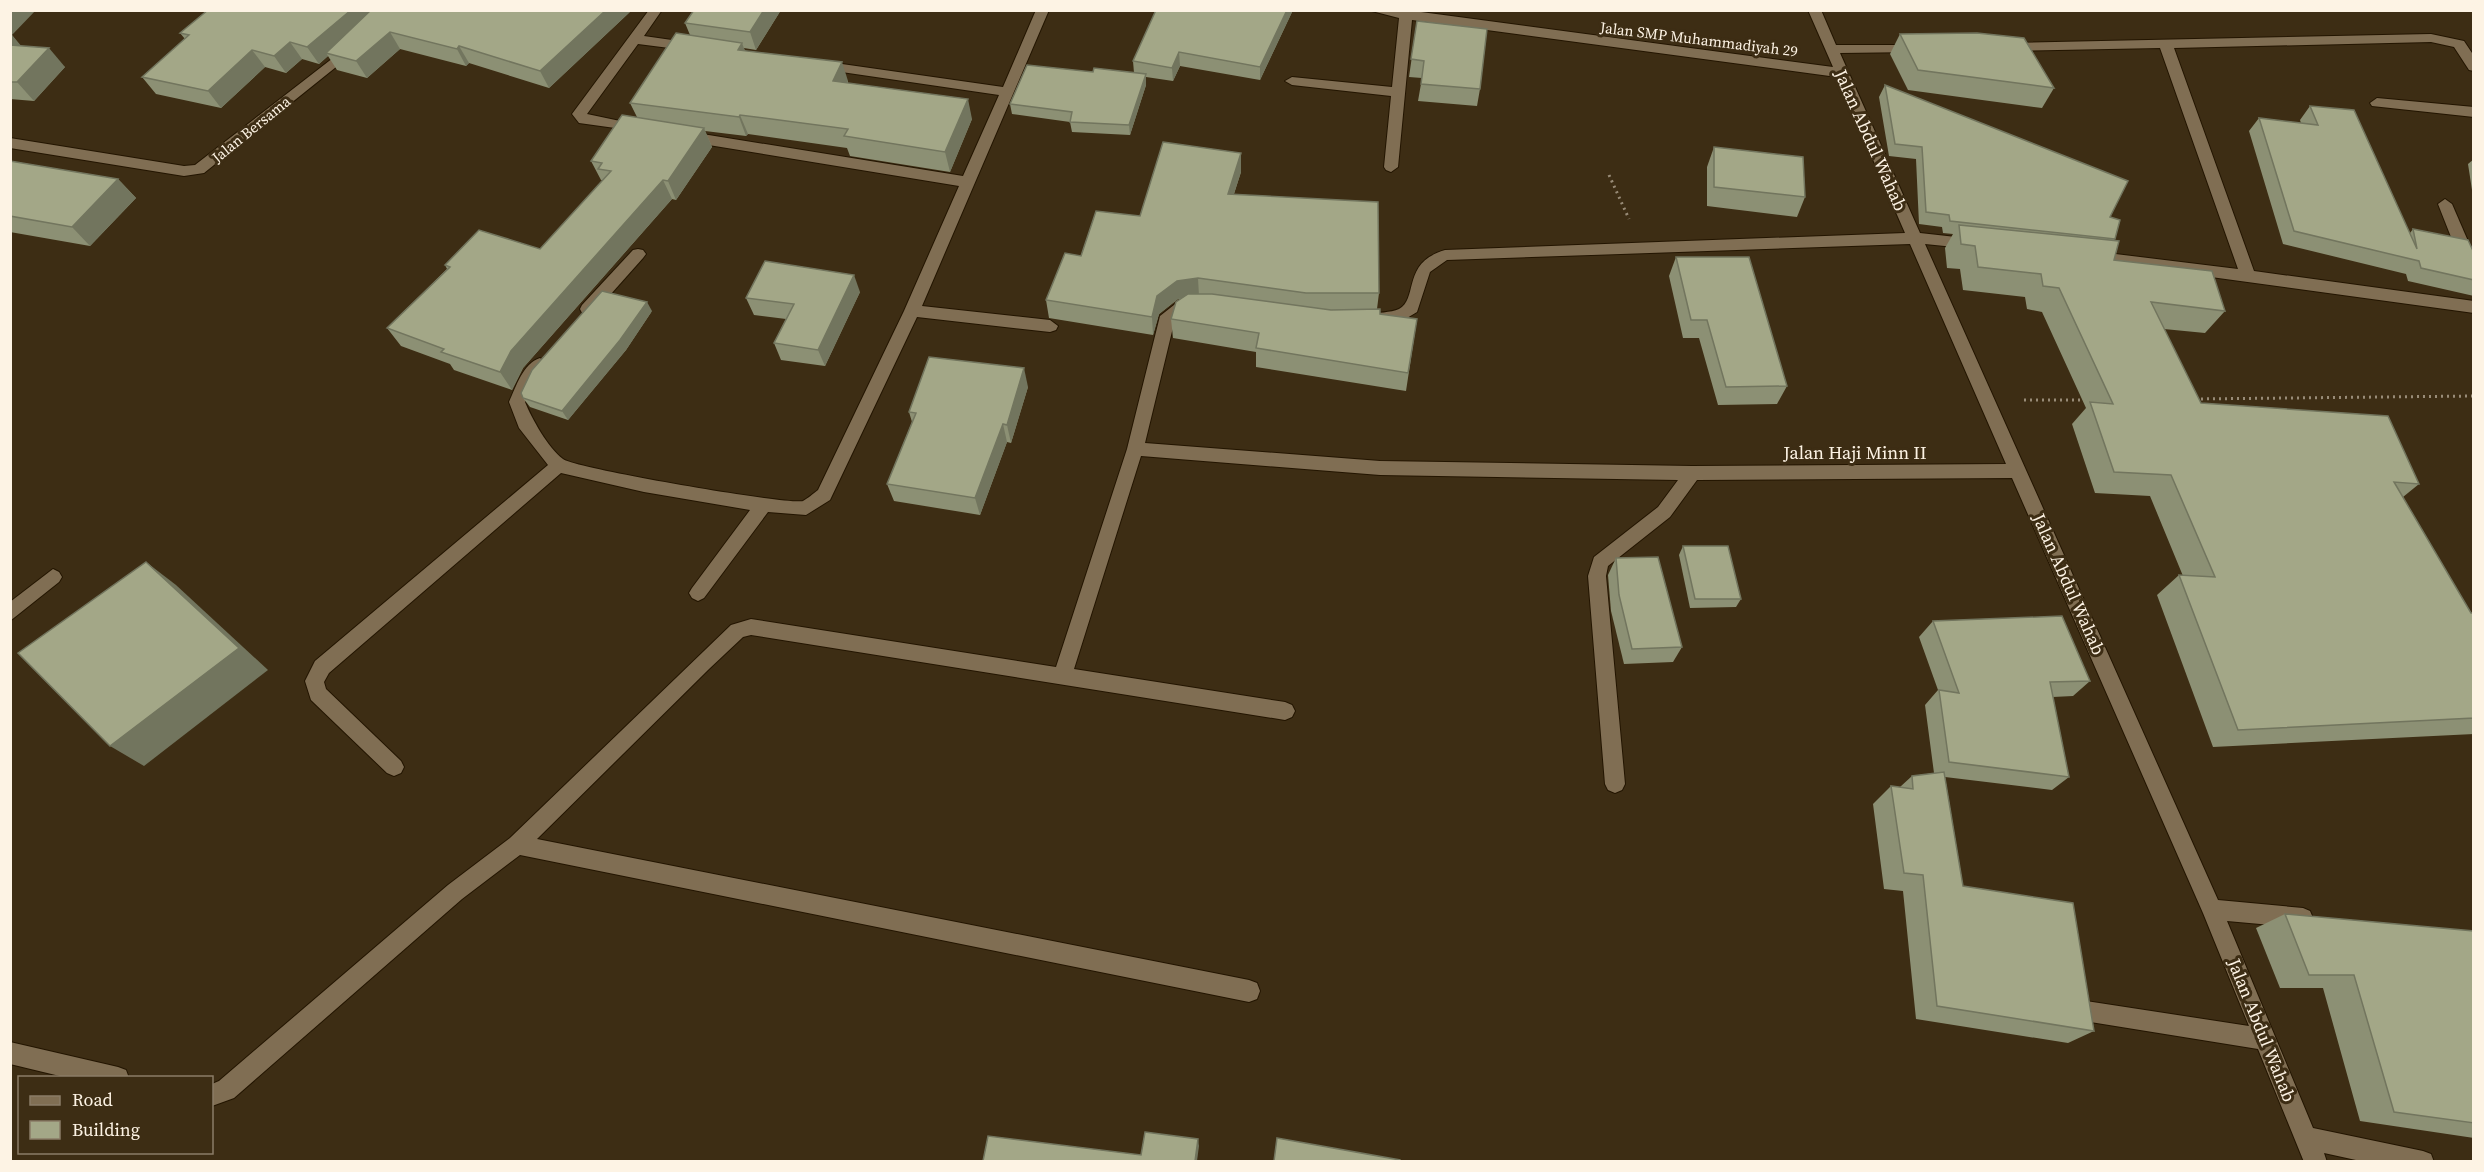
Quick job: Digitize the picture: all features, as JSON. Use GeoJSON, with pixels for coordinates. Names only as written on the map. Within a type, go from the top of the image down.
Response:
{"type":"FeatureCollection","features":[{"type":"Feature","properties":{"kind":"street"},"geometry":{"type":"LineString","coordinates":[[656,10],[579,114],[584,120],[967,182]]}},
{"type":"Feature","properties":{"kind":"street"},"geometry":{"type":"LineString","coordinates":[[554,349],[531,374],[517,402],[525,423],[558,466],[644,485],[764,505],[806,508],[824,495],[912,311],[1043,10]]}},
{"type":"Feature","properties":{"kind":"street","name":"Jalan SMP Muhammadiyah 29"},"geometry":{"type":"LineString","coordinates":[[1374,10],[1842,73]]}},
{"type":"Feature","properties":{"kind":"street","name":"Jalan Abdul Wahab"},"geometry":{"type":"LineString","coordinates":[[1814,10],[2212,910],[2316,1161]]}},
{"type":"Feature","properties":{"kind":"street"},"geometry":{"type":"LineString","coordinates":[[1391,167],[1406,16]]}},
{"type":"Feature","properties":{"kind":"street"},"geometry":{"type":"LineString","coordinates":[[1992,47],[2431,38],[2459,44],[2474,67]]}},
{"type":"Feature","properties":{"kind":"street","name":"Jalan Bersama"},"geometry":{"type":"LineString","coordinates":[[10,143],[184,171],[199,169],[362,39]]}},
{"type":"Feature","properties":{"kind":"street"},"geometry":{"type":"LineString","coordinates":[[635,39],[705,49]]}},
{"type":"Feature","properties":{"kind":"street"},"geometry":{"type":"LineString","coordinates":[[2166,45],[2248,276]]}},
{"type":"Feature","properties":{"kind":"street"},"geometry":{"type":"LineString","coordinates":[[1830,49],[1934,48]]}},
{"type":"Feature","properties":{"kind":"street"},"geometry":{"type":"LineString","coordinates":[[810,64],[1007,92]]}},
{"type":"Feature","properties":{"kind":"street"},"geometry":{"type":"LineString","coordinates":[[1292,81],[1398,92]]}},
{"type":"Feature","properties":{"kind":"street"},"geometry":{"type":"LineString","coordinates":[[2377,103],[2474,112]]}},
{"type":"Feature","properties":{"kind":"street"},"geometry":{"type":"LineString","coordinates":[[2445,204],[2474,275]]}},
{"type":"Feature","properties":{"kind":"street"},"geometry":{"type":"LineString","coordinates":[[1353,320],[1402,315],[1412,308],[1423,270],[1445,255],[1642,246],[1915,238],[1995,246]]}},
{"type":"Feature","properties":{"kind":"street"},"geometry":{"type":"LineString","coordinates":[[577,323],[638,254]]}},
{"type":"Feature","properties":{"kind":"street"},"geometry":{"type":"LineString","coordinates":[[2075,254],[2474,307]]}},
{"type":"Feature","properties":{"kind":"street"},"geometry":{"type":"LineString","coordinates":[[1062,677],[1135,449],[1168,316],[1185,305],[1210,305]]}},
{"type":"Feature","properties":{"kind":"street"},"geometry":{"type":"LineString","coordinates":[[912,311],[1050,326]]}},
{"type":"Feature","properties":{"kind":"street","name":"Jalan Haji Minn II"},"geometry":{"type":"LineString","coordinates":[[1135,449],[1380,468],[1692,473],[2019,471]]}},
{"type":"Feature","properties":{"kind":"street"},"geometry":{"type":"LineString","coordinates":[[394,767],[318,694],[314,681],[322,668],[558,466]]}},
{"type":"Feature","properties":{"kind":"street"},"geometry":{"type":"LineString","coordinates":[[1615,784],[1597,576],[1600,562],[1664,512],[1692,473]]}},
{"type":"Feature","properties":{"kind":"street"},"geometry":{"type":"LineString","coordinates":[[698,593],[764,505]]}},
{"type":"Feature","properties":{"kind":"street"},"geometry":{"type":"LineString","coordinates":[[10,613],[53,577]]}},
{"type":"Feature","properties":{"kind":"street"},"geometry":{"type":"LineString","coordinates":[[213,1095],[226,1090],[455,892],[517,845],[737,631],[751,627],[1285,711]]}},
{"type":"Feature","properties":{"kind":"street"},"geometry":{"type":"LineString","coordinates":[[517,845],[1250,991]]}},
{"type":"Feature","properties":{"kind":"street"},"geometry":{"type":"LineString","coordinates":[[2212,910],[2319,920]]}},
{"type":"Feature","properties":{"kind":"street"},"geometry":{"type":"LineString","coordinates":[[2086,1012],[2266,1039]]}},
{"type":"Feature","properties":{"kind":"street"},"geometry":{"type":"LineString","coordinates":[[10,1053],[114,1076]]}},
{"type":"Feature","properties":{"kind":"street"},"geometry":{"type":"LineString","coordinates":[[2306,1138],[2423,1161]]}},
{"type":"Feature","properties":{"kind":"path"},"geometry":{"type":"LineString","coordinates":[[1609,175],[1642,246]]}},
{"type":"Feature","properties":{"kind":"path"},"geometry":{"type":"LineString","coordinates":[[2189,399],[2474,396]]}},
{"type":"Feature","properties":{"kind":"path"},"geometry":{"type":"LineString","coordinates":[[1987,401],[2094,400]]}},
{"type":"Feature","properties":{"kind":"building"},"geometry":{"type":"Polygon","coordinates":[[[208,10],[351,10],[307,47],[290,42],[274,56],[252,50],[208,91],[142,77],[189,35],[180,33],[208,10]]]}},
{"type":"Feature","properties":{"kind":"building"},"geometry":{"type":"Polygon","coordinates":[[[371,10],[606,10],[540,71],[459,46],[457,49],[390,32],[356,61],[326,53],[371,10]]]}},
{"type":"Feature","properties":{"kind":"building"},"geometry":{"type":"Polygon","coordinates":[[[694,10],[764,10],[750,32],[685,23],[694,10]]]}},
{"type":"Feature","properties":{"kind":"building"},"geometry":{"type":"Polygon","coordinates":[[[1156,10],[1287,10],[1260,67],[1179,52],[1172,68],[1133,61],[1156,10]]]}},
{"type":"Feature","properties":{"kind":"building"},"geometry":{"type":"Polygon","coordinates":[[[1417,21],[1487,29],[1480,89],[1421,84],[1424,61],[1411,59],[1417,21]]]}},
{"type":"Feature","properties":{"kind":"building"},"geometry":{"type":"Polygon","coordinates":[[[676,33],[742,43],[738,50],[842,62],[833,81],[968,99],[945,152],[844,136],[848,129],[630,103],[676,33]]]}},
{"type":"Feature","properties":{"kind":"building"},"geometry":{"type":"Polygon","coordinates":[[[1977,33],[2024,38],[2054,88],[1918,70],[1900,34],[1977,33]]]}},
{"type":"Feature","properties":{"kind":"building"},"geometry":{"type":"Polygon","coordinates":[[[10,45],[49,48],[17,82],[10,82],[10,45]]]}},
{"type":"Feature","properties":{"kind":"building"},"geometry":{"type":"Polygon","coordinates":[[[1027,65],[1093,72],[1094,68],[1146,74],[1129,125],[1070,122],[1072,112],[1010,104],[1027,65]]]}},
{"type":"Feature","properties":{"kind":"building"},"geometry":{"type":"Polygon","coordinates":[[[1885,85],[2128,181],[2110,217],[2120,220],[2115,239],[1950,221],[1949,215],[1926,212],[1922,147],[1895,144],[1885,85]]]}},
{"type":"Feature","properties":{"kind":"building"},"geometry":{"type":"Polygon","coordinates":[[[2310,106],[2354,110],[2417,249],[2413,229],[2468,240],[2474,253],[2474,280],[2421,268],[2419,261],[2294,231],[2259,118],[2318,125],[2310,106]]]}},
{"type":"Feature","properties":{"kind":"building"},"geometry":{"type":"Polygon","coordinates":[[[622,115],[704,128],[668,181],[663,180],[511,351],[500,372],[441,352],[444,349],[387,328],[450,267],[445,265],[479,230],[540,249],[611,171],[598,169],[602,163],[591,161],[622,115]]]}},
{"type":"Feature","properties":{"kind":"building"},"geometry":{"type":"Polygon","coordinates":[[[1163,142],[1241,153],[1228,194],[1378,202],[1379,293],[1306,293],[1198,278],[1177,281],[1157,296],[1152,317],[1046,300],[1065,253],[1081,256],[1096,211],[1140,216],[1163,142]]]}},
{"type":"Feature","properties":{"kind":"building"},"geometry":{"type":"Polygon","coordinates":[[[1714,147],[1803,157],[1805,197],[1714,187],[1714,147]]]}},
{"type":"Feature","properties":{"kind":"building"},"geometry":{"type":"Polygon","coordinates":[[[10,161],[118,179],[72,227],[10,216],[10,161]]]}},
{"type":"Feature","properties":{"kind":"building"},"geometry":{"type":"Polygon","coordinates":[[[1959,225],[2119,241],[2114,260],[2212,271],[2225,311],[2151,302],[2201,403],[2388,416],[2419,484],[2394,482],[2471,613],[2474,613],[2474,718],[2238,730],[2179,575],[2215,577],[2171,475],[2114,472],[2090,402],[2113,404],[2059,288],[2043,286],[2041,274],[1978,267],[1975,246],[1961,244],[1959,225]]]}},
{"type":"Feature","properties":{"kind":"building"},"geometry":{"type":"Polygon","coordinates":[[[1676,257],[1749,257],[1787,386],[1726,387],[1707,320],[1691,320],[1676,257]]]}},
{"type":"Feature","properties":{"kind":"building"},"geometry":{"type":"Polygon","coordinates":[[[765,261],[854,275],[818,350],[774,343],[794,304],[746,298],[765,261]]]}},
{"type":"Feature","properties":{"kind":"building"},"geometry":{"type":"Polygon","coordinates":[[[602,291],[647,302],[620,340],[562,411],[523,398],[521,393],[532,370],[602,291]]]}},
{"type":"Feature","properties":{"kind":"building"},"geometry":{"type":"Polygon","coordinates":[[[1188,294],[1212,294],[1331,310],[1380,309],[1380,314],[1417,319],[1408,373],[1256,348],[1259,333],[1171,319],[1176,302],[1188,294]]]}},
{"type":"Feature","properties":{"kind":"building"},"geometry":{"type":"Polygon","coordinates":[[[929,357],[1024,368],[1007,425],[1003,424],[975,498],[887,484],[916,413],[909,412],[929,357]]]}},
{"type":"Feature","properties":{"kind":"building"},"geometry":{"type":"Polygon","coordinates":[[[1683,546],[1728,546],[1741,599],[1695,599],[1683,546]]]}},
{"type":"Feature","properties":{"kind":"building"},"geometry":{"type":"Polygon","coordinates":[[[1658,557],[1682,647],[1632,649],[1619,595],[1616,558],[1658,557]]]}},
{"type":"Feature","properties":{"kind":"building"},"geometry":{"type":"Polygon","coordinates":[[[146,562],[239,648],[110,746],[18,653],[146,562]]]}},
{"type":"Feature","properties":{"kind":"building"},"geometry":{"type":"Polygon","coordinates":[[[2062,616],[2090,681],[2050,682],[2069,777],[1949,762],[1939,690],[1959,693],[1933,621],[2062,616]]]}},
{"type":"Feature","properties":{"kind":"building"},"geometry":{"type":"Polygon","coordinates":[[[1944,772],[1963,886],[2073,903],[2094,1031],[1937,1006],[1923,875],[1904,873],[1891,786],[1913,789],[1912,776],[1944,772]]]}},
{"type":"Feature","properties":{"kind":"building"},"geometry":{"type":"Polygon","coordinates":[[[2285,914],[2474,931],[2474,1123],[2394,1112],[2354,975],[2309,975],[2285,914]]]}},
{"type":"Feature","properties":{"kind":"building"},"geometry":{"type":"Polygon","coordinates":[[[1145,1132],[1198,1139],[1195,1161],[983,1161],[988,1136],[1141,1155],[1145,1132]]]}},
{"type":"Feature","properties":{"kind":"building"},"geometry":{"type":"Polygon","coordinates":[[[1277,1138],[1400,1160],[1400,1161],[1274,1161],[1277,1138]]]}}]}
